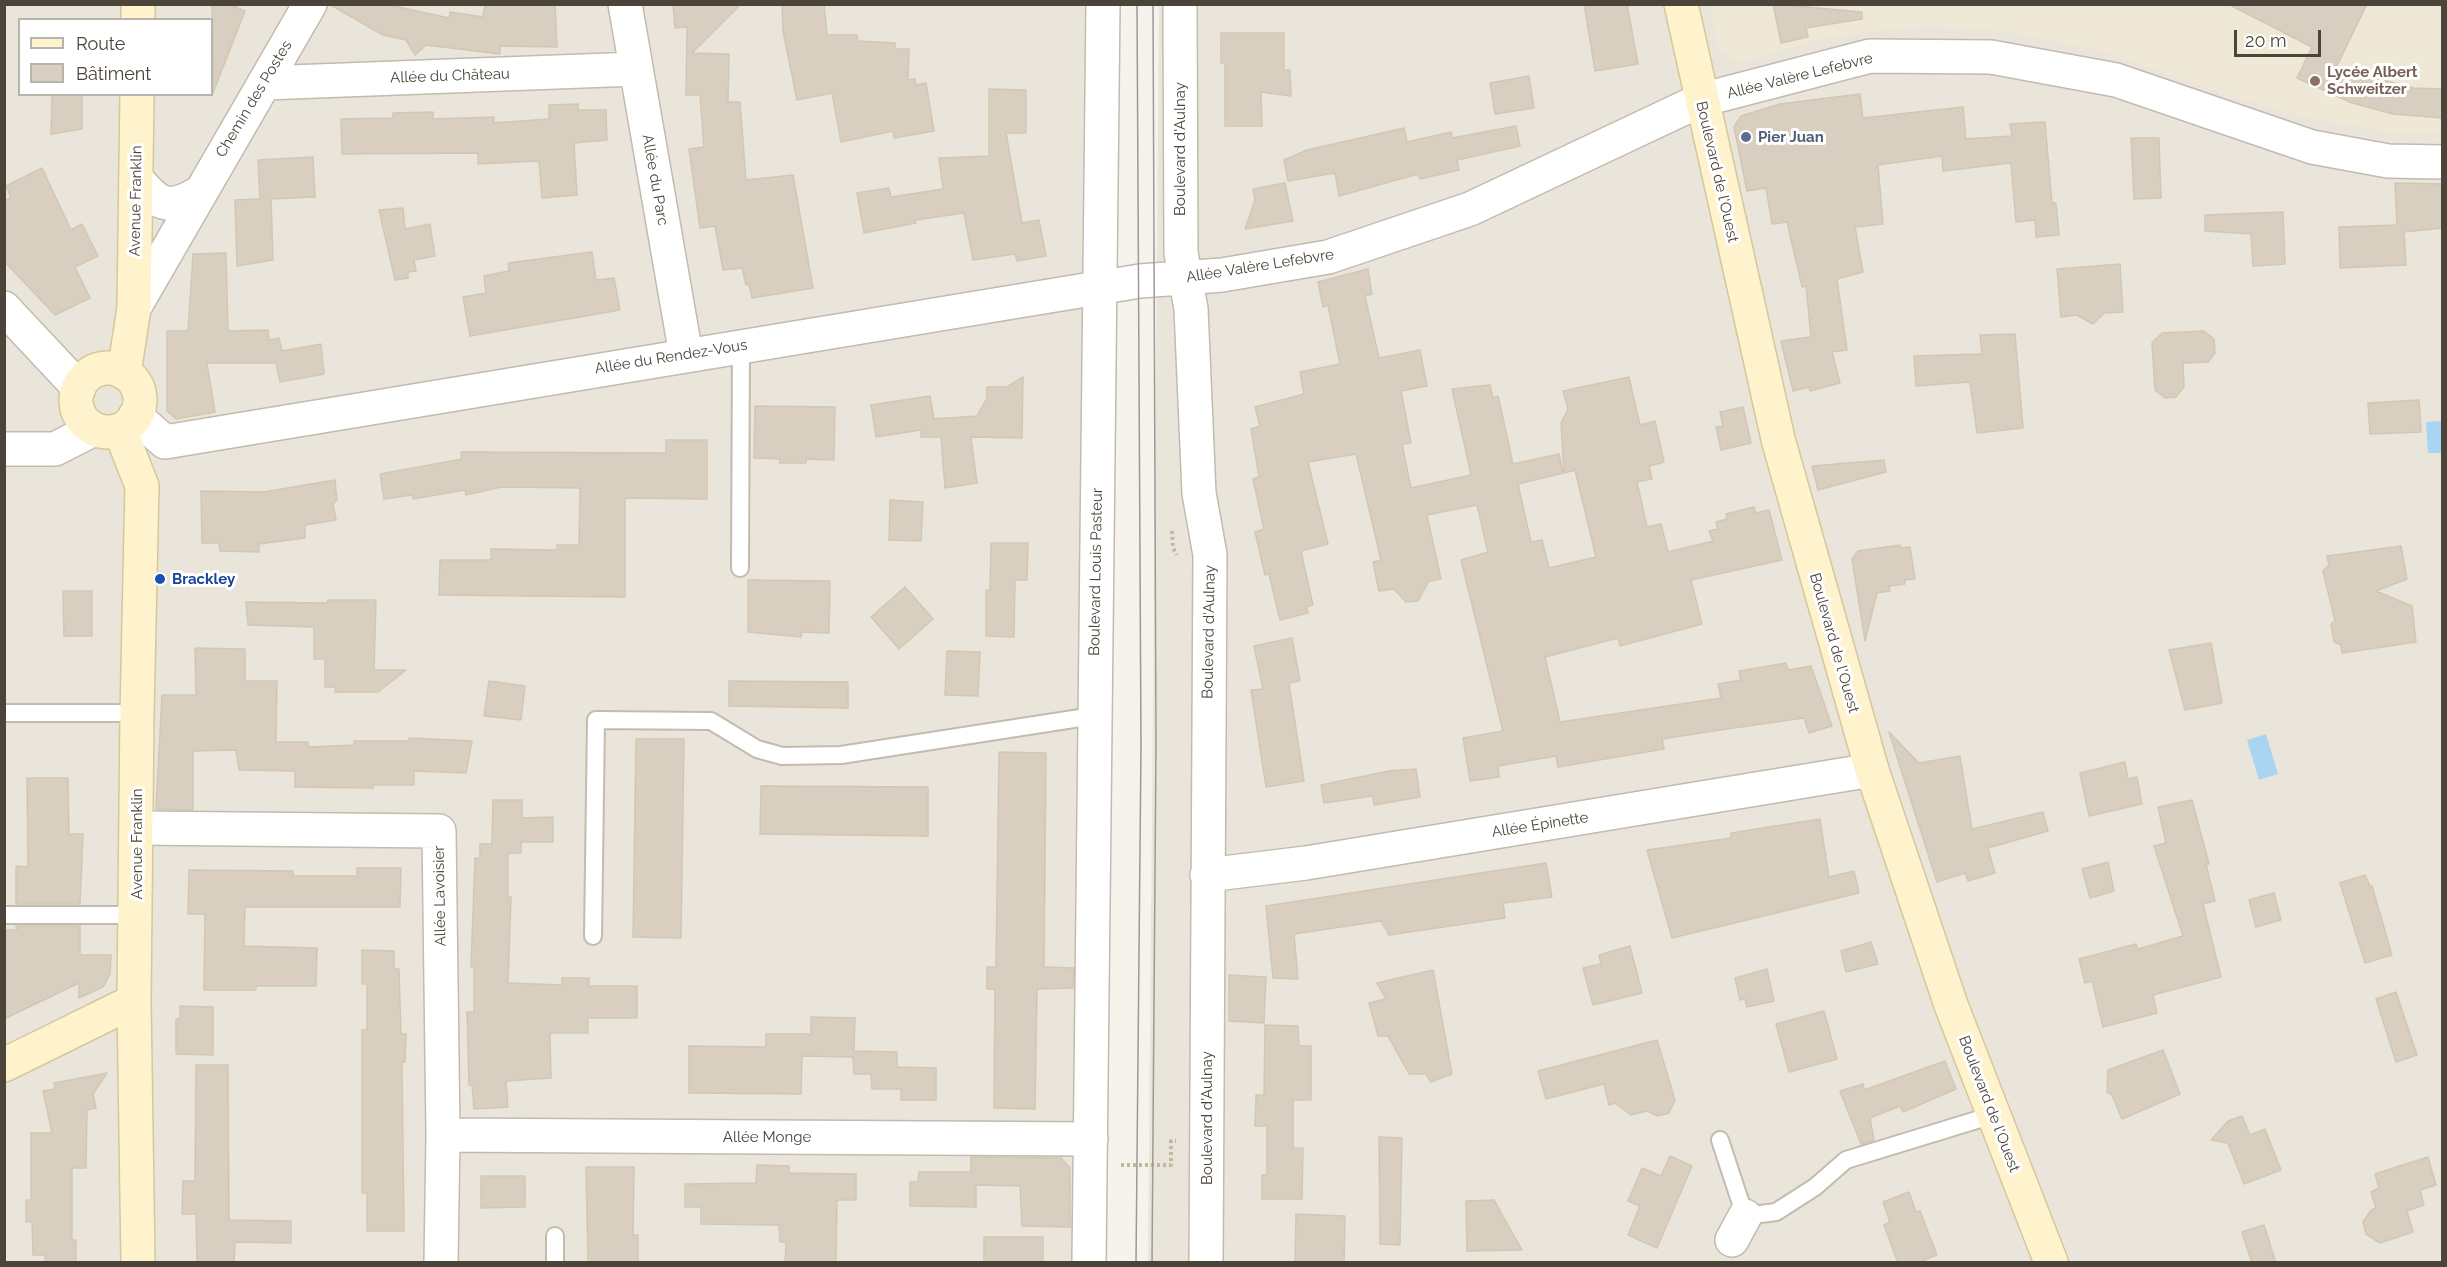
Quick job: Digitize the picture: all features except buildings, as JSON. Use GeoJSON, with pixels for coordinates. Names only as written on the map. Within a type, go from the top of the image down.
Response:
{"type":"FeatureCollection","features":[{"type":"Feature","properties":{"kind":"street","name":"Chemin des Postes"},"geometry":{"type":"LineString","coordinates":[[134,308],[197,194],[310,4]]}},
{"type":"Feature","properties":{"kind":"street","name":"Allée du Parc"},"geometry":{"type":"LineString","coordinates":[[625,4],[686,355]]}},
{"type":"Feature","properties":{"kind":"street","name":"Boulevard Louis Pasteur"},"geometry":{"type":"LineString","coordinates":[[1091,1139],[1093,716],[1103,4]]}},
{"type":"Feature","properties":{"kind":"street","name":"Boulevard d'Aulnay"},"geometry":{"type":"LineString","coordinates":[[1180,4],[1182,279],[1191,309],[1199,493],[1210,555],[1206,1263]]}},
{"type":"Feature","properties":{"kind":"street","name":"Boulevard de l'Ouest"},"geometry":{"type":"LineString","coordinates":[[1681,4],[1791,494],[1872,770],[1951,1005],[2051,1263]]}},
{"type":"Feature","properties":{"kind":"street","name":"Allée Valère Lefebvre"},"geometry":{"type":"LineString","coordinates":[[1182,279],[1328,257],[1459,213],[1701,100],[1870,56],[1991,57],[2116,80],[2312,147],[2388,161],[2442,162]]}},
{"type":"Feature","properties":{"kind":"street","name":"Allée du Château"},"geometry":{"type":"LineString","coordinates":[[264,83],[636,69]]}},
{"type":"Feature","properties":{"kind":"street","name":"Avenue Franklin"},"geometry":{"type":"LineString","coordinates":[[137,96],[134,308],[101,377],[77,407],[80,416],[116,425],[142,486],[134,1001],[138,1263]]}},
{"type":"Feature","properties":{"kind":"street"},"geometry":{"type":"LineString","coordinates":[[136,178],[153,198],[168,204],[182,203],[197,194]]}},
{"type":"Feature","properties":{"kind":"street","name":"Allée du Rendez-Vous"},"geometry":{"type":"LineString","coordinates":[[165,442],[1100,288],[1182,279]]}},
{"type":"Feature","properties":{"kind":"street"},"geometry":{"type":"LineString","coordinates":[[4,308],[101,377],[137,388],[139,407],[116,425],[55,449],[4,449]]}},
{"type":"Feature","properties":{"kind":"street"},"geometry":{"type":"LineString","coordinates":[[116,425],[165,442],[153,453],[142,486]]}},
{"type":"Feature","properties":{"kind":"street","name":"Allée Épinette"},"geometry":{"type":"LineString","coordinates":[[1207,875],[1306,863],[1872,770]]}},
{"type":"Feature","properties":{"kind":"street","name":"Allée Lavoisier"},"geometry":{"type":"LineString","coordinates":[[137,828],[439,831],[443,1135],[441,1263]]}},
{"type":"Feature","properties":{"kind":"street"},"geometry":{"type":"LineString","coordinates":[[4,1065],[134,1001]]}},
{"type":"Feature","properties":{"kind":"street","name":"Allée Monge"},"geometry":{"type":"LineString","coordinates":[[443,1135],[1091,1139]]}},
{"type":"Feature","properties":{"kind":"street"},"geometry":{"type":"LineString","coordinates":[[1089,1263],[1091,1139]]}},
{"type":"Feature","properties":{"kind":"lane"},"geometry":{"type":"LineString","coordinates":[[740,568],[741,346]]}},
{"type":"Feature","properties":{"kind":"lane"},"geometry":{"type":"LineString","coordinates":[[4,713],[137,713]]}},
{"type":"Feature","properties":{"kind":"lane"},"geometry":{"type":"LineString","coordinates":[[592,936],[596,720],[711,721],[757,749],[782,756],[841,755],[1093,716]]}},
{"type":"Feature","properties":{"kind":"lane"},"geometry":{"type":"LineString","coordinates":[[4,915],[136,915]]}},
{"type":"Feature","properties":{"kind":"lane"},"geometry":{"type":"LineString","coordinates":[[1720,1140],[1738,1228],[1776,1212],[1815,1187],[1846,1160],[1993,1115]]}},
{"type":"Feature","properties":{"kind":"lane"},"geometry":{"type":"LineString","coordinates":[[555,1236],[555,1263]]}},
{"type":"Feature","properties":{"kind":"path"},"geometry":{"type":"LineString","coordinates":[[1120,1165],[1171,1165],[1171,1154]]}},
{"type":"Feature","properties":{"kind":"shaded area"},"geometry":{"type":"Polygon","coordinates":[[[5,5],[1113,5],[1103,1262],[5,1262],[5,5]]]}},
{"type":"Feature","properties":{"kind":"shaded area"},"geometry":{"type":"Polygon","coordinates":[[[1159,5],[2442,5],[2442,1262],[1148,1262],[1159,5]]]}},
{"type":"Feature","properties":{"kind":"shaded area","name":"Lycée Albert Schweitzer"},"geometry":{"type":"Polygon","coordinates":[[[1710,5],[2442,5],[2442,133],[2388,132],[2318,120],[2239,99],[2097,50],[2012,32],[1930,26],[1866,32],[1817,40],[1738,63],[1718,50],[1710,5]]]}},
{"type":"Feature","properties":{"kind":"water"},"geometry":{"type":"Polygon","coordinates":[[[2442,421],[2442,453],[2428,453],[2426,422],[2442,421]]]}},
{"type":"Feature","properties":{"kind":"water"},"geometry":{"type":"Polygon","coordinates":[[[2266,734],[2278,774],[2259,780],[2247,740],[2266,734]]]}},
{"type":"Feature","properties":{"kind":"tram line"},"geometry":{"type":"LineString","coordinates":[[1136,1262],[1141,745],[1137,4]]}},
{"type":"Feature","properties":{"kind":"tram line"},"geometry":{"type":"LineString","coordinates":[[1152,1262],[1156,744],[1153,4]]}},
{"type":"Feature","properties":{"kind":"place","name":"Lycée Albert Schweitzer"},"geometry":{"type":"Point","coordinates":[2315,81]}},
{"type":"Feature","properties":{"kind":"place","name":"Pier Juan"},"geometry":{"type":"Point","coordinates":[1746,137]}},
{"type":"Feature","properties":{"kind":"place","name":"Brackley"},"geometry":{"type":"Point","coordinates":[160,579]}}]}
